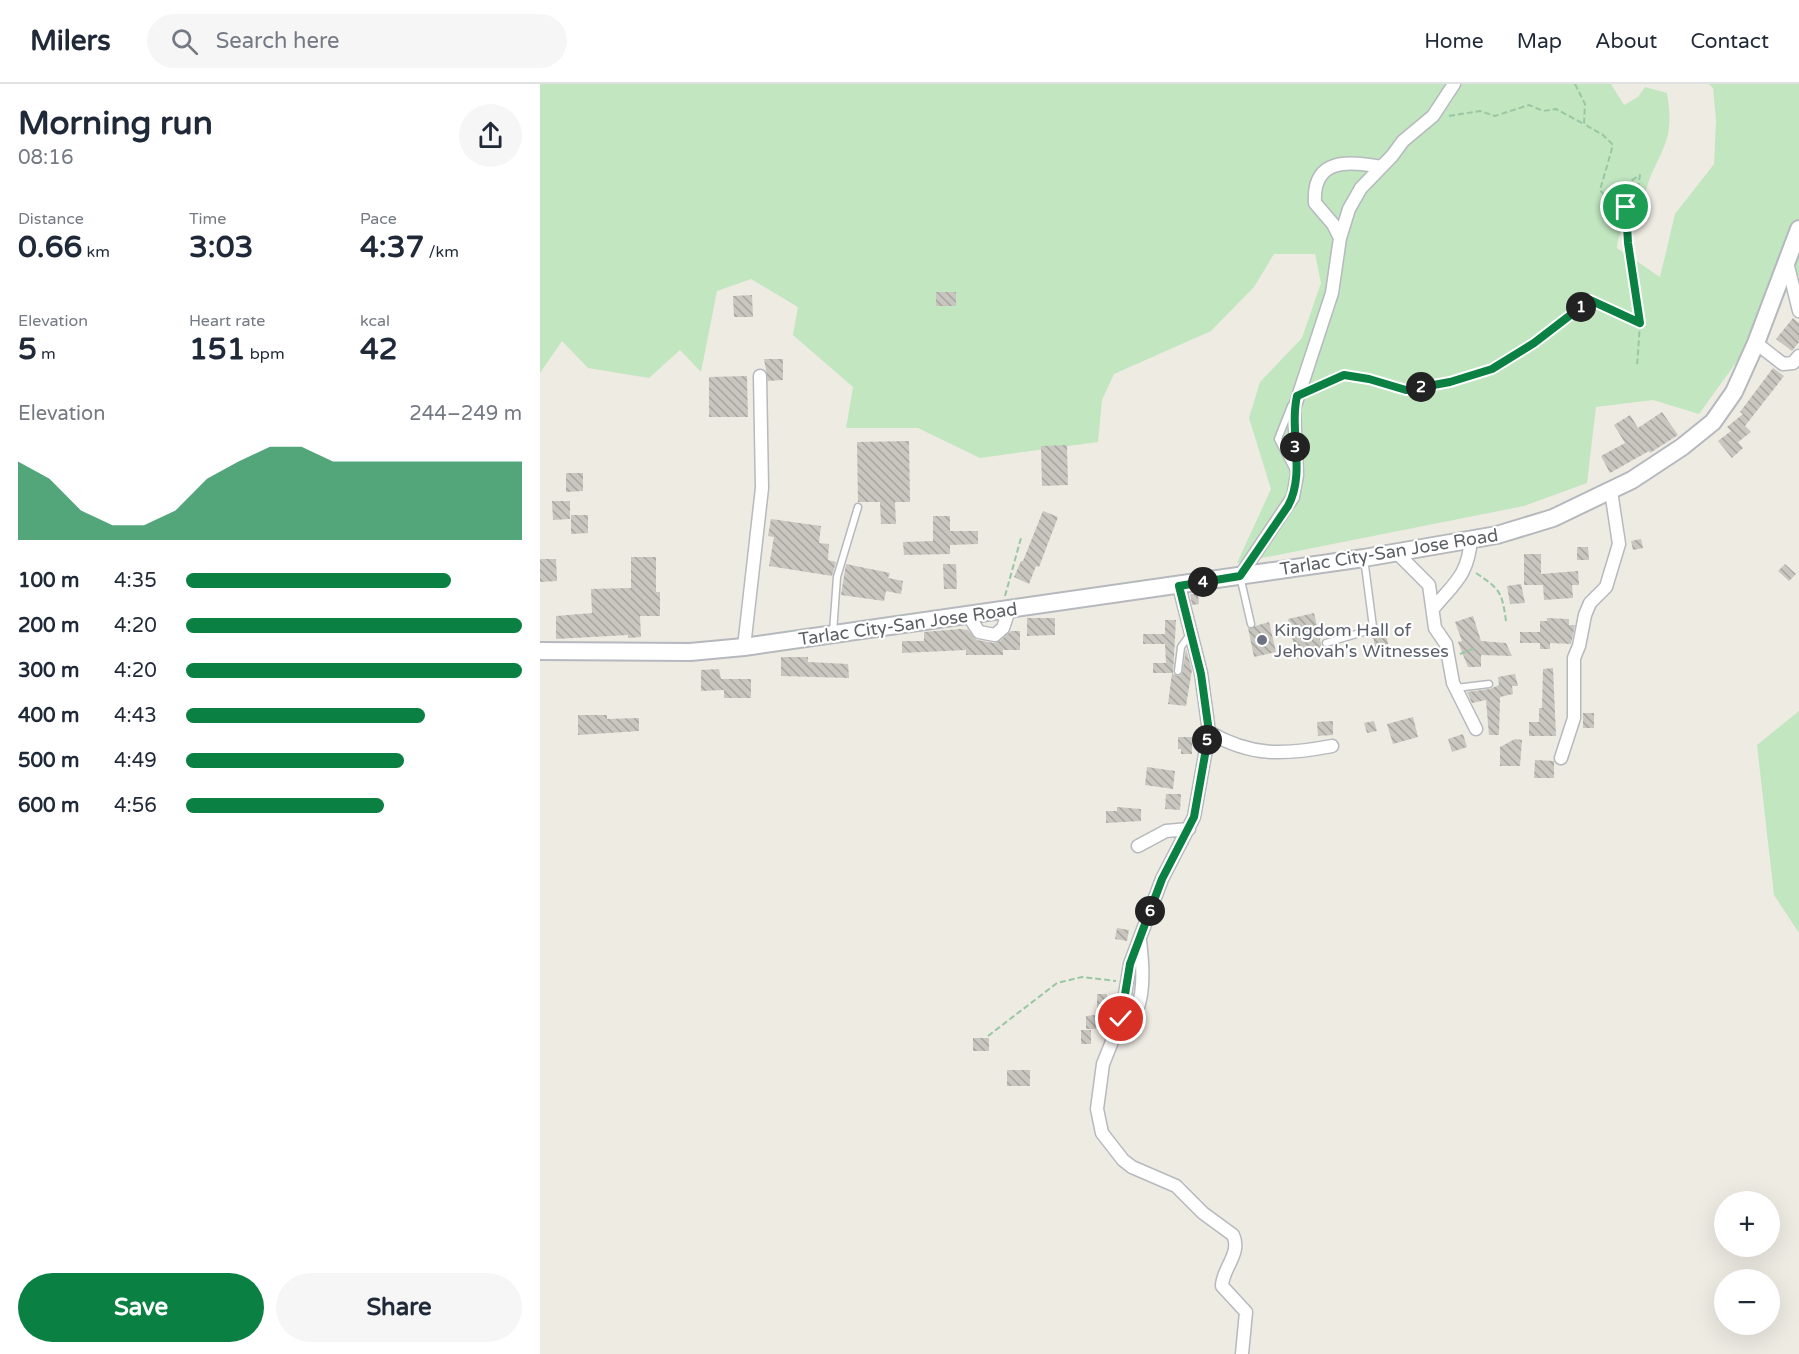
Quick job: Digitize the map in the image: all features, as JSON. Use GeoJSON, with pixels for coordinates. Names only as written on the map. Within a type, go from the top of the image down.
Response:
{"type":"FeatureCollection","features":[{"type":"Feature","properties":{"kind":"main road","name":"Tarlac City-San Jose Road"},"geometry":{"type":"LineString","coordinates":[[540,651],[678,652],[744,647],[1364,558],[1524,528],[1611,491],[1672,454],[1713,422],[1734,392],[1756,343],[1799,229]]}},
{"type":"Feature","properties":{"kind":"street"},"geometry":{"type":"LineString","coordinates":[[1240,576],[1293,497],[1297,475],[1293,425],[1297,396],[1319,338],[1332,293],[1340,238],[1354,198],[1408,136],[1427,123],[1439,110],[1454,84]]}},
{"type":"Feature","properties":{"kind":"street"},"geometry":{"type":"LineString","coordinates":[[1340,238],[1333,224],[1315,203],[1315,194],[1322,176],[1329,168],[1348,161],[1381,167]]}},
{"type":"Feature","properties":{"kind":"street"},"geometry":{"type":"LineString","coordinates":[[1787,262],[1799,311]]}},
{"type":"Feature","properties":{"kind":"street"},"geometry":{"type":"LineString","coordinates":[[1756,343],[1783,364],[1793,363],[1799,356]]}},
{"type":"Feature","properties":{"kind":"street"},"geometry":{"type":"LineString","coordinates":[[744,647],[762,488],[760,376]]}},
{"type":"Feature","properties":{"kind":"street"},"geometry":{"type":"LineString","coordinates":[[1561,758],[1574,718],[1574,658],[1579,646],[1585,615],[1590,603],[1606,587],[1619,544],[1611,491]]}},
{"type":"Feature","properties":{"kind":"street"},"geometry":{"type":"LineString","coordinates":[[1433,609],[1468,564],[1471,539]]}},
{"type":"Feature","properties":{"kind":"street"},"geometry":{"type":"LineString","coordinates":[[1396,552],[1429,585],[1435,628],[1446,644],[1456,689],[1476,729]]}},
{"type":"Feature","properties":{"kind":"street"},"geometry":{"type":"LineString","coordinates":[[1179,586],[1201,674],[1209,732],[1202,763],[1197,804],[1189,829],[1162,879],[1139,940],[1126,982],[1121,1019],[1102,1064],[1097,1095],[1098,1122],[1102,1133],[1123,1160],[1132,1167],[1176,1186],[1203,1213],[1233,1235],[1235,1250],[1223,1277],[1222,1286],[1246,1312],[1242,1354]]}},
{"type":"Feature","properties":{"kind":"street"},"geometry":{"type":"LineString","coordinates":[[968,615],[979,632],[995,635],[1003,628],[1006,610]]}},
{"type":"Feature","properties":{"kind":"street"},"geometry":{"type":"LineString","coordinates":[[1209,732],[1239,748],[1273,753],[1294,753],[1332,746]]}},
{"type":"Feature","properties":{"kind":"street"},"geometry":{"type":"LineString","coordinates":[[1138,846],[1166,831],[1189,829]]}},
{"type":"Feature","properties":{"kind":"street"},"geometry":{"type":"LineString","coordinates":[[1113,1039],[1128,1027],[1136,1011],[1143,971],[1139,940]]}},
{"type":"Feature","properties":{"kind":"lane"},"geometry":{"type":"LineString","coordinates":[[832,635],[837,576],[858,507]]}},
{"type":"Feature","properties":{"kind":"lane"},"geometry":{"type":"LineString","coordinates":[[1326,643],[1370,630],[1373,627],[1364,558]]}},
{"type":"Feature","properties":{"kind":"lane"},"geometry":{"type":"LineString","coordinates":[[1240,576],[1251,624]]}},
{"type":"Feature","properties":{"kind":"lane"},"geometry":{"type":"LineString","coordinates":[[1178,671],[1181,647],[1191,633]]}},
{"type":"Feature","properties":{"kind":"lane"},"geometry":{"type":"LineString","coordinates":[[1456,689],[1489,684]]}},
{"type":"Feature","properties":{"kind":"path"},"geometry":{"type":"LineString","coordinates":[[1575,84],[1585,104],[1584,124]]}},
{"type":"Feature","properties":{"kind":"path"},"geometry":{"type":"LineString","coordinates":[[1427,123],[1453,114],[1480,111],[1496,116],[1529,105],[1543,111],[1556,109],[1603,135],[1612,145],[1600,190],[1609,201],[1616,191],[1640,175],[1638,189],[1626,207],[1628,243],[1640,323],[1637,367]]}},
{"type":"Feature","properties":{"kind":"path"},"geometry":{"type":"LineString","coordinates":[[1297,396],[1344,375],[1369,379],[1406,390],[1450,382],[1492,369],[1534,343],[1590,300],[1640,323]]}},
{"type":"Feature","properties":{"kind":"path"},"geometry":{"type":"LineString","coordinates":[[1006,610],[1011,572],[1022,538]]}},
{"type":"Feature","properties":{"kind":"path"},"geometry":{"type":"LineString","coordinates":[[1468,564],[1476,573],[1496,587],[1503,601],[1506,621]]}},
{"type":"Feature","properties":{"kind":"path"},"geometry":{"type":"LineString","coordinates":[[1449,659],[1475,648]]}},
{"type":"Feature","properties":{"kind":"path"},"geometry":{"type":"LineString","coordinates":[[988,1036],[1057,982],[1082,977],[1126,982]]}},
{"type":"Feature","properties":{"kind":"green space"},"geometry":{"type":"Polygon","coordinates":[[[540,84],[1611,84],[1624,105],[1638,97],[1645,87],[1667,93],[1668,135],[1643,200],[1623,230],[1617,248],[1660,277],[1675,214],[1714,164],[1716,120],[1713,88],[1709,84],[1799,84],[1799,275],[1699,414],[1653,400],[1596,407],[1587,483],[1524,506],[1237,563],[1271,489],[1249,418],[1260,382],[1302,338],[1321,283],[1315,254],[1274,254],[1254,287],[1211,331],[1114,374],[1102,400],[1098,442],[980,458],[918,428],[846,428],[853,387],[793,335],[798,307],[751,279],[717,291],[701,372],[680,350],[649,378],[588,368],[562,341],[540,373],[540,84]]]}},
{"type":"Feature","properties":{"kind":"green space"},"geometry":{"type":"Polygon","coordinates":[[[1799,711],[1799,933],[1774,895],[1757,745],[1799,711]]]}},
{"type":"Feature","properties":{"kind":"building"},"geometry":{"type":"Polygon","coordinates":[[[936,292],[956,292],[956,306],[936,306],[936,292]]]}},
{"type":"Feature","properties":{"kind":"building"},"geometry":{"type":"Polygon","coordinates":[[[752,295],[753,317],[734,317],[733,296],[752,295]]]}},
{"type":"Feature","properties":{"kind":"building"},"geometry":{"type":"Polygon","coordinates":[[[1793,318],[1799,323],[1799,342],[1792,351],[1776,339],[1793,318]]]}},
{"type":"Feature","properties":{"kind":"building"},"geometry":{"type":"Polygon","coordinates":[[[764,359],[783,359],[783,380],[768,381],[764,359]]]}},
{"type":"Feature","properties":{"kind":"building"},"geometry":{"type":"Polygon","coordinates":[[[1773,368],[1784,376],[1745,426],[1751,432],[1738,442],[1743,448],[1732,458],[1718,441],[1731,431],[1727,427],[1743,414],[1740,412],[1773,368]]]}},
{"type":"Feature","properties":{"kind":"building"},"geometry":{"type":"Polygon","coordinates":[[[747,376],[748,417],[709,417],[709,377],[747,376]]]}},
{"type":"Feature","properties":{"kind":"building"},"geometry":{"type":"Polygon","coordinates":[[[1662,412],[1678,435],[1650,453],[1649,451],[1610,473],[1601,456],[1625,443],[1614,425],[1630,415],[1638,428],[1662,412]]]}},
{"type":"Feature","properties":{"kind":"building"},"geometry":{"type":"Polygon","coordinates":[[[909,441],[910,502],[895,502],[896,524],[881,524],[880,502],[858,502],[857,442],[909,441]]]}},
{"type":"Feature","properties":{"kind":"building"},"geometry":{"type":"Polygon","coordinates":[[[1067,445],[1068,485],[1042,486],[1041,446],[1067,445]]]}},
{"type":"Feature","properties":{"kind":"building"},"geometry":{"type":"Polygon","coordinates":[[[566,473],[583,473],[583,491],[566,492],[566,473]]]}},
{"type":"Feature","properties":{"kind":"building"},"geometry":{"type":"Polygon","coordinates":[[[552,501],[570,501],[570,519],[553,520],[552,501]]]}},
{"type":"Feature","properties":{"kind":"building"},"geometry":{"type":"Polygon","coordinates":[[[1043,511],[1058,517],[1039,567],[1036,566],[1029,584],[1014,577],[1023,561],[1043,511]]]}},
{"type":"Feature","properties":{"kind":"building"},"geometry":{"type":"Polygon","coordinates":[[[571,515],[588,515],[588,533],[571,534],[571,515]]]}},
{"type":"Feature","properties":{"kind":"building"},"geometry":{"type":"Polygon","coordinates":[[[933,516],[950,516],[950,531],[978,531],[978,544],[950,545],[950,554],[904,555],[903,542],[933,541],[933,516]]]}},
{"type":"Feature","properties":{"kind":"building"},"geometry":{"type":"Polygon","coordinates":[[[771,519],[821,526],[819,543],[829,544],[828,560],[836,562],[832,576],[769,566],[774,537],[768,536],[771,519]]]}},
{"type":"Feature","properties":{"kind":"building"},"geometry":{"type":"Polygon","coordinates":[[[1641,539],[1643,548],[1633,550],[1631,541],[1641,539]]]}},
{"type":"Feature","properties":{"kind":"building"},"geometry":{"type":"Polygon","coordinates":[[[1577,547],[1588,547],[1589,560],[1577,560],[1577,547]]]}},
{"type":"Feature","properties":{"kind":"building"},"geometry":{"type":"Polygon","coordinates":[[[1524,554],[1541,554],[1541,574],[1578,571],[1579,585],[1572,585],[1573,598],[1544,600],[1543,585],[1524,585],[1524,554]]]}},
{"type":"Feature","properties":{"kind":"building"},"geometry":{"type":"Polygon","coordinates":[[[631,557],[656,557],[656,592],[660,592],[660,616],[640,616],[641,637],[628,638],[628,635],[556,639],[556,616],[592,613],[591,589],[631,588],[631,557]]]}},
{"type":"Feature","properties":{"kind":"building"},"geometry":{"type":"Polygon","coordinates":[[[540,559],[556,559],[557,581],[540,582],[540,559]]]}},
{"type":"Feature","properties":{"kind":"building"},"geometry":{"type":"Polygon","coordinates":[[[846,564],[890,573],[888,578],[903,581],[901,594],[886,591],[884,601],[841,595],[846,564]]]}},
{"type":"Feature","properties":{"kind":"building"},"geometry":{"type":"Polygon","coordinates":[[[943,564],[956,564],[957,589],[944,589],[943,564]]]}},
{"type":"Feature","properties":{"kind":"building"},"geometry":{"type":"Polygon","coordinates":[[[1785,564],[1796,574],[1789,581],[1778,571],[1785,564]]]}},
{"type":"Feature","properties":{"kind":"building"},"geometry":{"type":"Polygon","coordinates":[[[1521,584],[1525,603],[1510,604],[1507,586],[1521,584]]]}},
{"type":"Feature","properties":{"kind":"building"},"geometry":{"type":"Polygon","coordinates":[[[1190,594],[1198,594],[1199,604],[1192,605],[1190,594]]]}},
{"type":"Feature","properties":{"kind":"building"},"geometry":{"type":"Polygon","coordinates":[[[1314,613],[1323,653],[1297,659],[1288,619],[1314,613]]]}},
{"type":"Feature","properties":{"kind":"building"},"geometry":{"type":"Polygon","coordinates":[[[1473,616],[1481,641],[1506,643],[1512,656],[1481,655],[1481,667],[1468,667],[1458,642],[1462,641],[1455,622],[1473,616]]]}},
{"type":"Feature","properties":{"kind":"building"},"geometry":{"type":"Polygon","coordinates":[[[1027,618],[1055,618],[1055,635],[1027,636],[1027,618]]]}},
{"type":"Feature","properties":{"kind":"building"},"geometry":{"type":"Polygon","coordinates":[[[1547,618],[1569,619],[1569,625],[1575,625],[1571,644],[1550,643],[1550,649],[1540,649],[1540,643],[1520,643],[1520,632],[1540,632],[1540,621],[1547,621],[1547,618]]]}},
{"type":"Feature","properties":{"kind":"building"},"geometry":{"type":"Polygon","coordinates":[[[1165,620],[1176,620],[1173,674],[1178,676],[1182,674],[1186,649],[1192,670],[1186,706],[1168,704],[1172,673],[1153,673],[1153,663],[1166,663],[1165,644],[1143,644],[1143,634],[1165,634],[1165,620]]]}},
{"type":"Feature","properties":{"kind":"building","name":"Kingdom Hall of Jehovah's Witnesses"},"geometry":{"type":"Polygon","coordinates":[[[1269,622],[1276,652],[1254,657],[1248,628],[1269,622]]]}},
{"type":"Feature","properties":{"kind":"building"},"geometry":{"type":"Polygon","coordinates":[[[968,630],[977,640],[994,643],[1000,641],[1011,631],[1020,631],[1020,650],[1003,650],[1003,655],[966,655],[966,650],[902,653],[902,641],[924,641],[924,632],[968,630]]]}},
{"type":"Feature","properties":{"kind":"building"},"geometry":{"type":"Polygon","coordinates":[[[1386,634],[1388,644],[1375,647],[1373,637],[1386,634]]]}},
{"type":"Feature","properties":{"kind":"building"},"geometry":{"type":"Polygon","coordinates":[[[781,657],[808,657],[808,662],[848,664],[849,678],[781,676],[781,657]]]}},
{"type":"Feature","properties":{"kind":"building"},"geometry":{"type":"Polygon","coordinates":[[[1553,668],[1556,736],[1529,736],[1529,722],[1539,722],[1539,708],[1542,708],[1543,669],[1553,668]]]}},
{"type":"Feature","properties":{"kind":"building"},"geometry":{"type":"Polygon","coordinates":[[[719,669],[721,679],[751,679],[751,698],[724,698],[724,690],[701,691],[701,670],[719,669]]]}},
{"type":"Feature","properties":{"kind":"building"},"geometry":{"type":"Polygon","coordinates":[[[1515,674],[1518,686],[1512,686],[1513,694],[1500,697],[1499,735],[1489,735],[1486,700],[1472,703],[1467,692],[1490,689],[1499,685],[1498,677],[1515,674]]]}},
{"type":"Feature","properties":{"kind":"building"},"geometry":{"type":"Polygon","coordinates":[[[1583,713],[1594,713],[1594,728],[1583,728],[1583,713]]]}},
{"type":"Feature","properties":{"kind":"building"},"geometry":{"type":"Polygon","coordinates":[[[578,715],[607,715],[607,719],[639,718],[639,731],[578,735],[578,715]]]}},
{"type":"Feature","properties":{"kind":"building"},"geometry":{"type":"Polygon","coordinates":[[[1413,717],[1418,737],[1393,744],[1387,724],[1413,717]]]}},
{"type":"Feature","properties":{"kind":"building"},"geometry":{"type":"Polygon","coordinates":[[[1333,721],[1333,735],[1318,736],[1317,722],[1333,721]]]}},
{"type":"Feature","properties":{"kind":"building"},"geometry":{"type":"Polygon","coordinates":[[[1374,721],[1377,731],[1367,733],[1364,723],[1374,721]]]}},
{"type":"Feature","properties":{"kind":"building"},"geometry":{"type":"Polygon","coordinates":[[[1463,734],[1467,747],[1452,752],[1448,739],[1463,734]]]}},
{"type":"Feature","properties":{"kind":"building"},"geometry":{"type":"Polygon","coordinates":[[[1178,737],[1192,737],[1192,754],[1181,754],[1181,749],[1178,749],[1178,737]]]}},
{"type":"Feature","properties":{"kind":"building"},"geometry":{"type":"Polygon","coordinates":[[[1515,739],[1522,740],[1520,766],[1500,766],[1500,747],[1515,739]]]}},
{"type":"Feature","properties":{"kind":"building"},"geometry":{"type":"Polygon","coordinates":[[[1535,760],[1554,761],[1554,778],[1534,778],[1535,760]]]}},
{"type":"Feature","properties":{"kind":"building"},"geometry":{"type":"Polygon","coordinates":[[[1147,767],[1175,771],[1173,789],[1145,785],[1147,767]]]}},
{"type":"Feature","properties":{"kind":"building"},"geometry":{"type":"Polygon","coordinates":[[[1166,794],[1181,794],[1180,810],[1165,809],[1166,794]]]}},
{"type":"Feature","properties":{"kind":"building"},"geometry":{"type":"Polygon","coordinates":[[[1117,807],[1141,809],[1141,821],[1106,823],[1106,811],[1117,811],[1117,807]]]}},
{"type":"Feature","properties":{"kind":"building"},"geometry":{"type":"Polygon","coordinates":[[[1117,928],[1129,930],[1127,941],[1115,939],[1117,928]]]}},
{"type":"Feature","properties":{"kind":"building"},"geometry":{"type":"Polygon","coordinates":[[[1097,994],[1107,994],[1107,1008],[1097,1008],[1097,994]]]}},
{"type":"Feature","properties":{"kind":"building"},"geometry":{"type":"Polygon","coordinates":[[[1095,1015],[1096,1029],[1086,1029],[1086,1016],[1095,1015]]]}},
{"type":"Feature","properties":{"kind":"building"},"geometry":{"type":"Polygon","coordinates":[[[1081,1030],[1091,1030],[1091,1044],[1081,1044],[1081,1030]]]}},
{"type":"Feature","properties":{"kind":"building"},"geometry":{"type":"Polygon","coordinates":[[[973,1038],[989,1038],[989,1051],[973,1051],[973,1038]]]}},
{"type":"Feature","properties":{"kind":"building"},"geometry":{"type":"Polygon","coordinates":[[[1007,1070],[1030,1070],[1030,1086],[1007,1086],[1007,1070]]]}},
{"type":"Feature","properties":{"kind":"place","name":"Kingdom Hall of Jehovah's Witnesses"},"geometry":{"type":"Point","coordinates":[1262,640]}},
{"type":"Feature","properties":{"kind":"route"},"geometry":{"type":"LineString","coordinates":[[1121,1019],[1130,964],[1157,890],[1194,817],[1209,732],[1201,674],[1179,586],[1240,576],[1288,506],[1296,487],[1297,475],[1293,425],[1297,396],[1344,375],[1369,379],[1406,390],[1450,382],[1492,369],[1534,343],[1590,300],[1640,323],[1628,243],[1626,207]]}}]}
